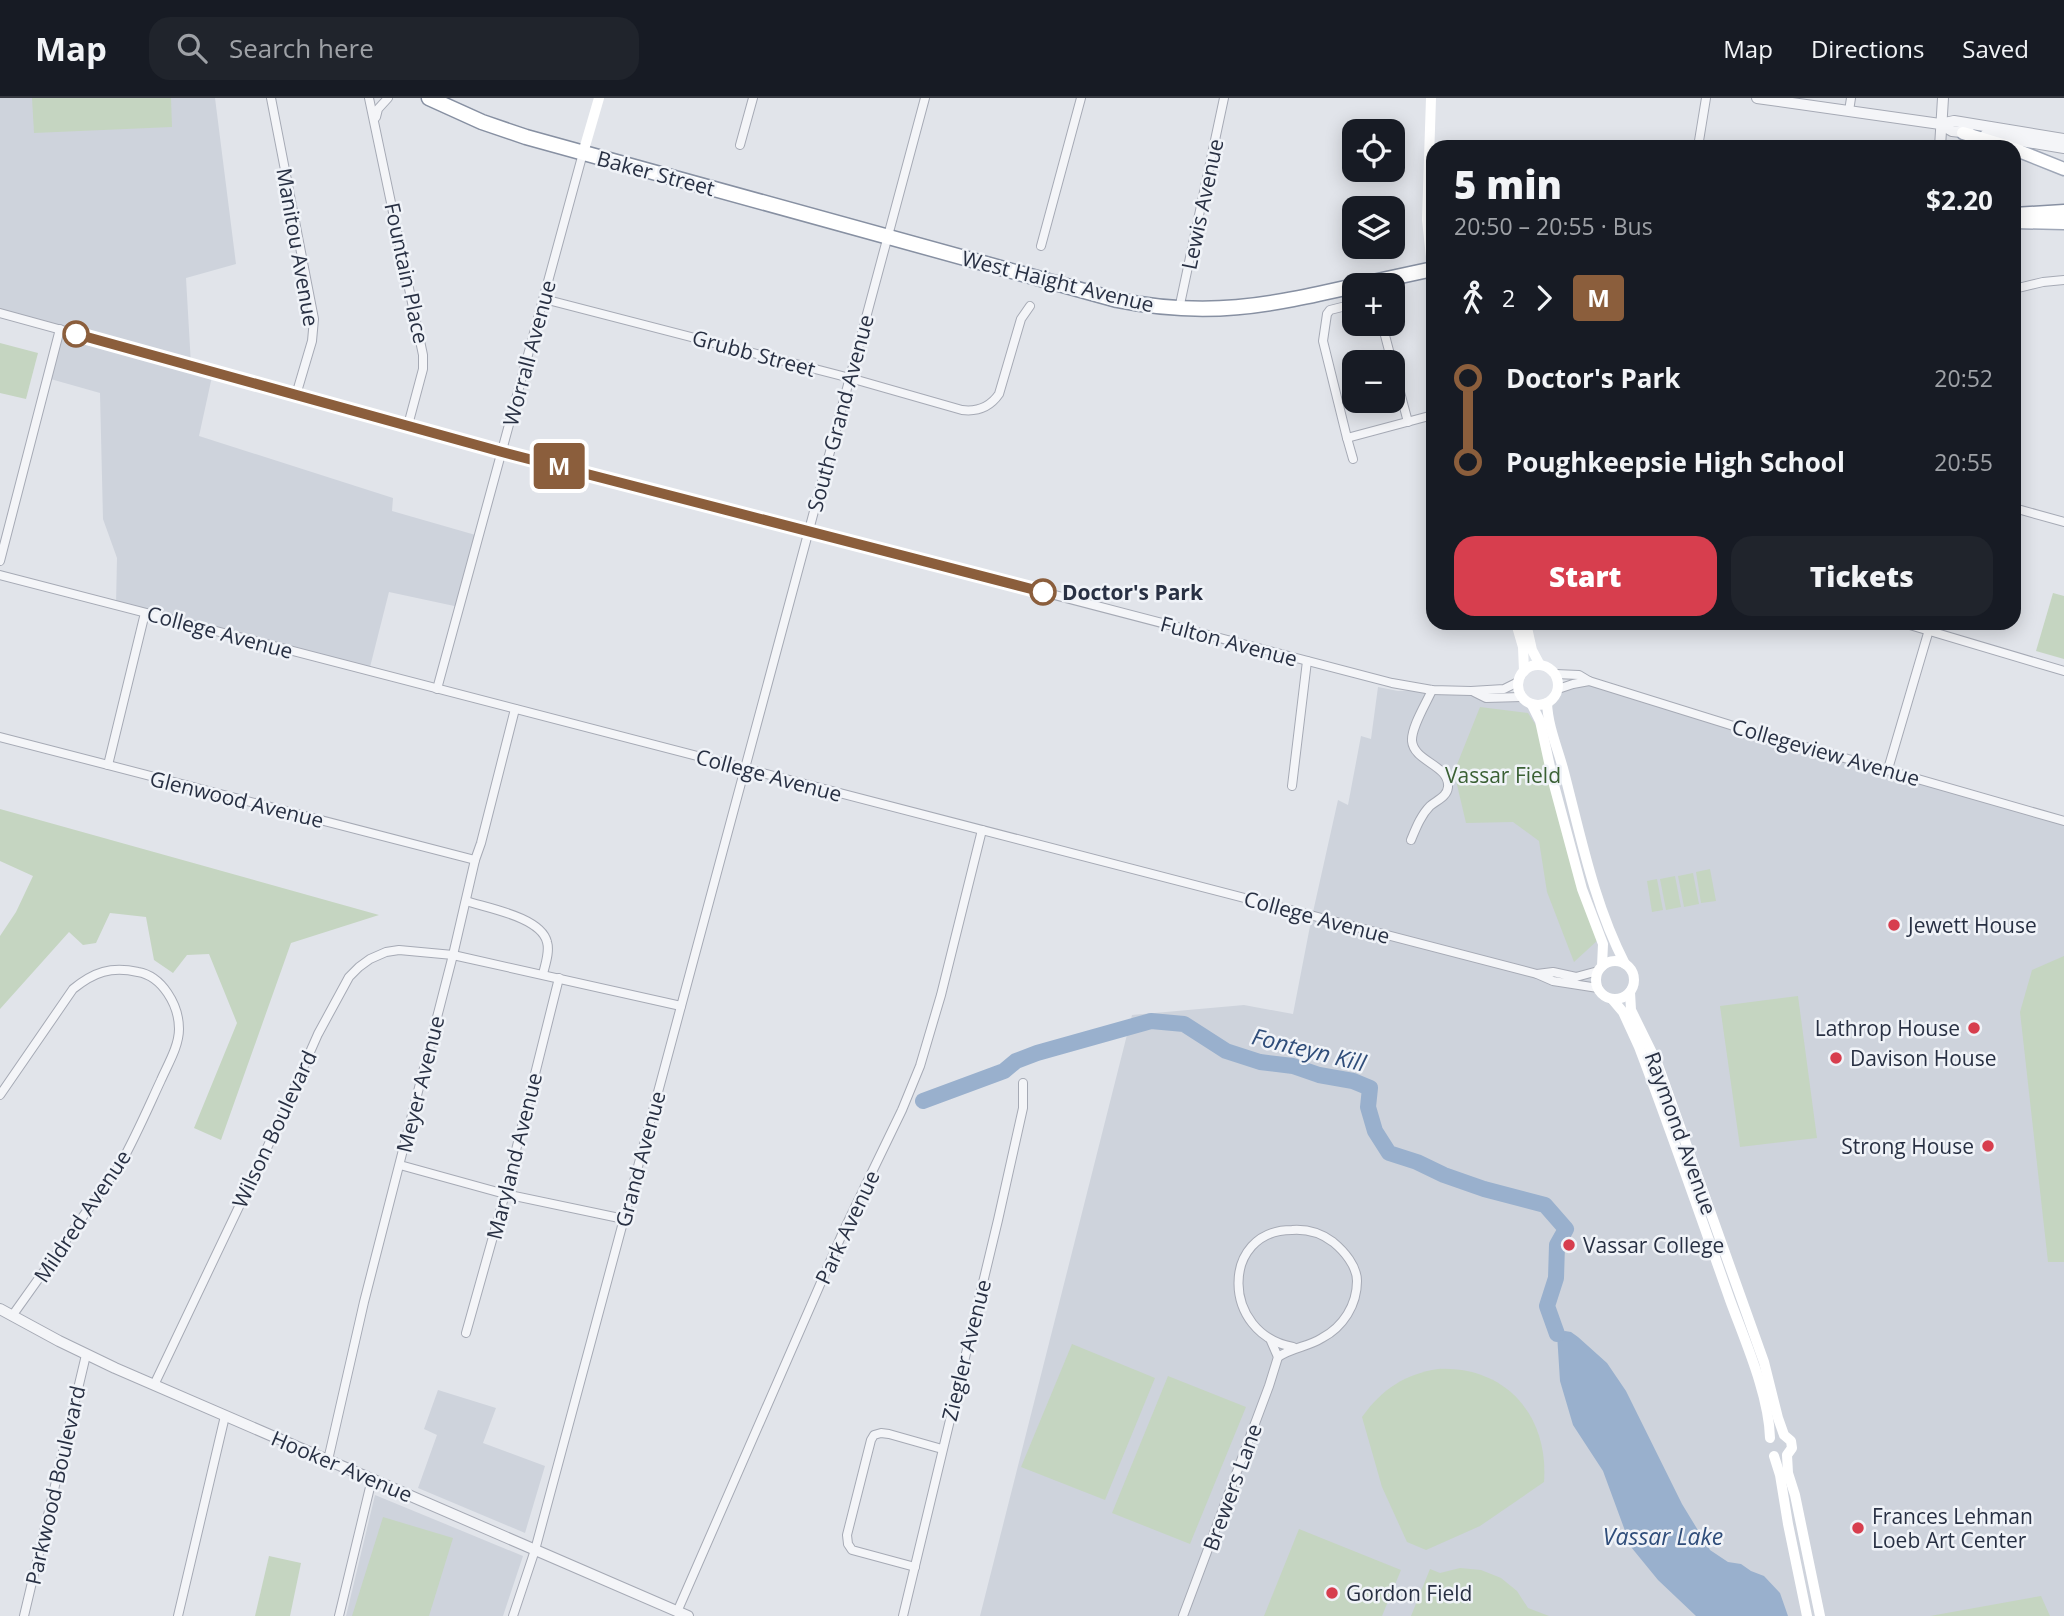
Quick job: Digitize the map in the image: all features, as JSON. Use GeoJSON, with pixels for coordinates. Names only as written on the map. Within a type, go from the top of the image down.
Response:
{"type":"FeatureCollection","features":[{"type":"Feature","properties":{"kind":"highway","name":"Baker Street"},"geometry":{"type":"LineString","coordinates":[[429,98],[497,127],[887,237]]}},
{"type":"Feature","properties":{"kind":"highway"},"geometry":{"type":"LineString","coordinates":[[2021,215],[2064,212]]}},
{"type":"Feature","properties":{"kind":"highway","name":"West Haight Avenue"},"geometry":{"type":"LineString","coordinates":[[887,237],[1148,306],[1227,310],[1342,289]]}},
{"type":"Feature","properties":{"kind":"highway","name":"West Haight Avenue"},"geometry":{"type":"LineString","coordinates":[[1405,277],[1426,272]]}},
{"type":"Feature","properties":{"kind":"main road","name":"Worrall Avenue"},"geometry":{"type":"LineString","coordinates":[[583,153],[599,98]]}},
{"type":"Feature","properties":{"kind":"main road"},"geometry":{"type":"LineString","coordinates":[[1429,140],[1431,98]]}},
{"type":"Feature","properties":{"kind":"main road"},"geometry":{"type":"LineString","coordinates":[[1963,133],[1986,140]]}},
{"type":"Feature","properties":{"kind":"main road"},"geometry":{"type":"LineString","coordinates":[[2021,152],[2064,169]]}},
{"type":"Feature","properties":{"kind":"main road"},"geometry":{"type":"LineString","coordinates":[[2021,222],[2064,223]]}},
{"type":"Feature","properties":{"kind":"main road"},"geometry":{"type":"LineString","coordinates":[[1519,630],[1524,671]]}},
{"type":"Feature","properties":{"kind":"main road"},"geometry":{"type":"LineString","coordinates":[[1528,630],[1532,650],[1540,665]]}},
{"type":"Feature","properties":{"kind":"main road"},"geometry":{"type":"LineString","coordinates":[[1532,705],[1547,704],[1558,689],[1555,674],[1540,665],[1524,671],[1518,682],[1518,690],[1521,697],[1532,705],[1540,721],[1582,889],[1603,944],[1600,968],[1596,976],[1598,988],[1604,995],[1619,999],[1630,992],[1634,982],[1633,971],[1625,964],[1602,913],[1548,719],[1547,704]]}},
{"type":"Feature","properties":{"kind":"main road"},"geometry":{"type":"LineString","coordinates":[[1600,968],[1613,961],[1625,964]]}},
{"type":"Feature","properties":{"kind":"main road","name":"Raymond Avenue"},"geometry":{"type":"LineString","coordinates":[[1630,992],[1631,1010],[1658,1065],[1760,1350],[1778,1418],[1784,1434],[1792,1444],[1787,1455],[1788,1473],[1820,1616]]}},
{"type":"Feature","properties":{"kind":"main road","name":"Raymond Avenue"},"geometry":{"type":"LineString","coordinates":[[1612,999],[1623,1012],[1639,1047],[1756,1373],[1768,1417],[1768,1447],[1780,1475],[1807,1616]]}},
{"type":"Feature","properties":{"kind":"main road"},"geometry":{"type":"LineString","coordinates":[[1770,1438],[1784,1434]]}},
{"type":"Feature","properties":{"kind":"main road"},"geometry":{"type":"LineString","coordinates":[[1774,1456],[1787,1455]]}},
{"type":"Feature","properties":{"kind":"street","name":"Manitou Avenue"},"geometry":{"type":"LineString","coordinates":[[271,98],[314,319],[312,341],[296,395]]}},
{"type":"Feature","properties":{"kind":"street","name":"Fountain Place"},"geometry":{"type":"LineString","coordinates":[[369,98],[423,355],[408,425]]}},
{"type":"Feature","properties":{"kind":"street"},"geometry":{"type":"LineString","coordinates":[[375,120],[378,109],[388,98]]}},
{"type":"Feature","properties":{"kind":"street"},"geometry":{"type":"LineString","coordinates":[[740,145],[753,98]]}},
{"type":"Feature","properties":{"kind":"street","name":"South Grand Avenue"},"geometry":{"type":"LineString","coordinates":[[745,769],[925,98]]}},
{"type":"Feature","properties":{"kind":"street"},"geometry":{"type":"LineString","coordinates":[[1041,246],[1082,98]]}},
{"type":"Feature","properties":{"kind":"street","name":"Lewis Avenue"},"geometry":{"type":"LineString","coordinates":[[1180,309],[1224,98]]}},
{"type":"Feature","properties":{"kind":"street"},"geometry":{"type":"LineString","coordinates":[[1699,140],[1706,98]]}},
{"type":"Feature","properties":{"kind":"street"},"geometry":{"type":"LineString","coordinates":[[1757,98],[1940,124],[1954,121],[2064,139]]}},
{"type":"Feature","properties":{"kind":"street"},"geometry":{"type":"LineString","coordinates":[[1849,111],[1851,98]]}},
{"type":"Feature","properties":{"kind":"street"},"geometry":{"type":"LineString","coordinates":[[1940,140],[1943,98]]}},
{"type":"Feature","properties":{"kind":"street"},"geometry":{"type":"LineString","coordinates":[[1940,124],[1947,130],[2010,140]]}},
{"type":"Feature","properties":{"kind":"street"},"geometry":{"type":"LineString","coordinates":[[2021,142],[2064,148]]}},
{"type":"Feature","properties":{"kind":"street","name":"Worrall Avenue"},"geometry":{"type":"LineString","coordinates":[[437,689],[583,153]]}},
{"type":"Feature","properties":{"kind":"street"},"geometry":{"type":"LineString","coordinates":[[2021,287],[2064,280]]}},
{"type":"Feature","properties":{"kind":"street","name":"Grubb Street"},"geometry":{"type":"LineString","coordinates":[[544,299],[849,378],[962,411],[982,409],[992,403],[999,394],[1021,319],[1030,306]]}},
{"type":"Feature","properties":{"kind":"street"},"geometry":{"type":"LineString","coordinates":[[1342,307],[1330,310],[1327,314],[1323,341],[1353,458]]}},
{"type":"Feature","properties":{"kind":"street","name":"Fulton Avenue"},"geometry":{"type":"LineString","coordinates":[[0,313],[502,452],[1392,683],[1432,690],[1471,691],[1504,689],[1518,682]]}},
{"type":"Feature","properties":{"kind":"street"},"geometry":{"type":"LineString","coordinates":[[0,561],[60,329]]}},
{"type":"Feature","properties":{"kind":"street"},"geometry":{"type":"LineString","coordinates":[[1405,411],[1408,422]]}},
{"type":"Feature","properties":{"kind":"street"},"geometry":{"type":"LineString","coordinates":[[1347,438],[1426,417]]}},
{"type":"Feature","properties":{"kind":"street"},"geometry":{"type":"LineString","coordinates":[[2021,510],[2064,522]]}},
{"type":"Feature","properties":{"kind":"street","name":"College Avenue"},"geometry":{"type":"LineString","coordinates":[[0,575],[1537,974],[1553,981],[1598,988]]}},
{"type":"Feature","properties":{"kind":"street"},"geometry":{"type":"LineString","coordinates":[[108,765],[145,613]]}},
{"type":"Feature","properties":{"kind":"street"},"geometry":{"type":"LineString","coordinates":[[1888,769],[1929,630]]}},
{"type":"Feature","properties":{"kind":"street"},"geometry":{"type":"LineString","coordinates":[[1939,630],[2064,671]]}},
{"type":"Feature","properties":{"kind":"street"},"geometry":{"type":"LineString","coordinates":[[1292,786],[1307,661]]}},
{"type":"Feature","properties":{"kind":"street","name":"Collegeview Avenue"},"geometry":{"type":"LineString","coordinates":[[1555,674],[1579,675],[1590,681],[1740,728],[2064,821]]}},
{"type":"Feature","properties":{"kind":"street"},"geometry":{"type":"LineString","coordinates":[[1558,689],[1590,681]]}},
{"type":"Feature","properties":{"kind":"street"},"geometry":{"type":"LineString","coordinates":[[1411,840],[1430,806],[1445,795],[1448,784],[1444,775],[1417,752],[1412,743],[1414,729],[1432,690]]}},
{"type":"Feature","properties":{"kind":"street","name":"Fulton Avenue"},"geometry":{"type":"LineString","coordinates":[[1471,691],[1486,698],[1521,697]]}},
{"type":"Feature","properties":{"kind":"street","name":"Meyer Avenue"},"geometry":{"type":"LineString","coordinates":[[328,1460],[364,1301],[515,709]]}},
{"type":"Feature","properties":{"kind":"street","name":"Glenwood Avenue"},"geometry":{"type":"LineString","coordinates":[[0,737],[475,860]]}},
{"type":"Feature","properties":{"kind":"street","name":"Grand Avenue"},"geometry":{"type":"LineString","coordinates":[[535,1550],[745,769]]}},
{"type":"Feature","properties":{"kind":"street","name":"Park Avenue"},"geometry":{"type":"LineString","coordinates":[[682,1614],[843,1232],[902,1110],[920,1066],[941,995],[982,830]]}},
{"type":"Feature","properties":{"kind":"street"},"geometry":{"type":"LineString","coordinates":[[466,901],[528,921],[539,929],[548,943],[542,974]]}},
{"type":"Feature","properties":{"kind":"street","name":"Wilson Boulevard"},"geometry":{"type":"LineString","coordinates":[[154,1385],[276,1129],[318,1034],[349,977],[370,959],[386,952],[414,950],[453,955],[681,1006]]}},
{"type":"Feature","properties":{"kind":"street","name":"College Avenue"},"geometry":{"type":"LineString","coordinates":[[1537,974],[1553,972],[1576,977],[1600,968]]}},
{"type":"Feature","properties":{"kind":"street","name":"Mildred Avenue"},"geometry":{"type":"LineString","coordinates":[[0,1095],[73,989],[86,978],[105,971],[123,969],[143,972],[169,994],[177,1012],[179,1030],[176,1047],[134,1140],[121,1163],[12,1316]]}},
{"type":"Feature","properties":{"kind":"street","name":"Maryland Avenue"},"geometry":{"type":"LineString","coordinates":[[466,1333],[505,1194],[559,978]]}},
{"type":"Feature","properties":{"kind":"street","name":"Ziegler Avenue"},"geometry":{"type":"LineString","coordinates":[[903,1616],[1004,1195],[1023,1108],[1023,1083]]}},
{"type":"Feature","properties":{"kind":"street"},"geometry":{"type":"LineString","coordinates":[[400,1165],[505,1194],[624,1219]]}},
{"type":"Feature","properties":{"kind":"street"},"geometry":{"type":"LineString","coordinates":[[1271,1341],[1278,1357],[1293,1347],[1321,1339],[1331,1333],[1352,1307],[1357,1275],[1351,1261],[1333,1242],[1312,1232],[1286,1230],[1266,1235],[1246,1253],[1242,1263],[1242,1306],[1256,1330],[1271,1341],[1293,1347]]}},
{"type":"Feature","properties":{"kind":"street","name":"Hooker Avenue"},"geometry":{"type":"LineString","coordinates":[[0,1309],[86,1355],[535,1550],[665,1611],[682,1614]]}},
{"type":"Feature","properties":{"kind":"street","name":"Parkwood Boulevard"},"geometry":{"type":"LineString","coordinates":[[24,1616],[86,1355]]}},
{"type":"Feature","properties":{"kind":"street","name":"Brewers Lane"},"geometry":{"type":"LineString","coordinates":[[1183,1616],[1252,1434],[1278,1357]]}},
{"type":"Feature","properties":{"kind":"street"},"geometry":{"type":"LineString","coordinates":[[178,1616],[225,1416]]}},
{"type":"Feature","properties":{"kind":"street"},"geometry":{"type":"LineString","coordinates":[[915,1567],[852,1550],[847,1535],[874,1434],[889,1434],[943,1449]]}},
{"type":"Feature","properties":{"kind":"street"},"geometry":{"type":"LineString","coordinates":[[339,1616],[372,1479]]}},
{"type":"Feature","properties":{"kind":"street"},"geometry":{"type":"LineString","coordinates":[[513,1616],[535,1550]]}},
{"type":"Feature","properties":{"kind":"shaded area"},"geometry":{"type":"Polygon","coordinates":[[[0,98],[215,98],[236,264],[186,278],[191,365],[213,372],[199,436],[393,498],[392,511],[479,536],[459,607],[389,592],[369,671],[116,605],[117,558],[103,519],[100,393],[47,378],[60,330],[0,313],[0,98]]]}},
{"type":"Feature","properties":{"kind":"shaded area","name":"Vassar College"},"geometry":{"type":"Polygon","coordinates":[[[1587,683],[2064,822],[2064,1616],[980,1616],[1132,1015],[1244,1005],[1293,1014],[1338,800],[1348,805],[1361,736],[1371,739],[1378,687],[1398,691],[1428,690],[1486,700],[1513,699],[1543,706],[1560,692],[1582,687],[1587,683]]]}},
{"type":"Feature","properties":{"kind":"shaded area"},"geometry":{"type":"Polygon","coordinates":[[[438,1390],[496,1408],[483,1443],[545,1466],[525,1533],[418,1488],[437,1435],[424,1429],[438,1390]]]}},
{"type":"Feature","properties":{"kind":"shaded area"},"geometry":{"type":"Polygon","coordinates":[[[375,1495],[523,1556],[503,1616],[346,1616],[375,1495]]]}},
{"type":"Feature","properties":{"kind":"green space"},"geometry":{"type":"Polygon","coordinates":[[[32,98],[171,98],[172,127],[34,133],[32,98]]]}},
{"type":"Feature","properties":{"kind":"green space"},"geometry":{"type":"Polygon","coordinates":[[[0,343],[38,353],[26,399],[0,393],[0,343]]]}},
{"type":"Feature","properties":{"kind":"green space"},"geometry":{"type":"Polygon","coordinates":[[[2053,593],[2064,596],[2064,659],[2036,651],[2053,593]]]}},
{"type":"Feature","properties":{"kind":"green space","name":"Vassar Field"},"geometry":{"type":"Polygon","coordinates":[[[1480,707],[1528,713],[1541,733],[1598,940],[1574,962],[1547,892],[1539,841],[1513,822],[1466,823],[1454,772],[1480,707]]]}},
{"type":"Feature","properties":{"kind":"green space"},"geometry":{"type":"Polygon","coordinates":[[[0,809],[379,915],[291,943],[221,1140],[194,1128],[237,1023],[209,954],[187,955],[173,973],[154,960],[146,917],[110,913],[96,943],[83,945],[69,932],[0,1009],[0,936],[16,912],[33,876],[0,861],[0,809]]]}},
{"type":"Feature","properties":{"kind":"green space"},"geometry":{"type":"Polygon","coordinates":[[[1710,869],[1716,901],[1701,903],[1696,872],[1710,869]]]}},
{"type":"Feature","properties":{"kind":"green space"},"geometry":{"type":"Polygon","coordinates":[[[1693,873],[1699,904],[1684,907],[1678,876],[1693,873]]]}},
{"type":"Feature","properties":{"kind":"green space"},"geometry":{"type":"Polygon","coordinates":[[[1675,876],[1681,907],[1666,910],[1660,879],[1675,876]]]}},
{"type":"Feature","properties":{"kind":"green space"},"geometry":{"type":"Polygon","coordinates":[[[1657,879],[1663,910],[1652,912],[1647,881],[1657,879]]]}},
{"type":"Feature","properties":{"kind":"green space"},"geometry":{"type":"Polygon","coordinates":[[[2064,956],[2064,1262],[2048,1262],[2020,1012],[2032,970],[2064,956]]]}},
{"type":"Feature","properties":{"kind":"green space"},"geometry":{"type":"Polygon","coordinates":[[[1798,996],[1817,1138],[1740,1147],[1720,1006],[1798,996]]]}},
{"type":"Feature","properties":{"kind":"green space"},"geometry":{"type":"Polygon","coordinates":[[[1072,1344],[1155,1378],[1105,1500],[1021,1467],[1072,1344]]]}},
{"type":"Feature","properties":{"kind":"green space"},"geometry":{"type":"Polygon","coordinates":[[[1438,1369],[1463,1370],[1484,1376],[1503,1386],[1519,1400],[1531,1417],[1539,1436],[1544,1458],[1544,1482],[1480,1526],[1426,1550],[1407,1542],[1382,1487],[1362,1417],[1378,1398],[1395,1384],[1438,1369]]]}},
{"type":"Feature","properties":{"kind":"green space"},"geometry":{"type":"Polygon","coordinates":[[[1168,1376],[1246,1407],[1190,1544],[1112,1513],[1168,1376]]]}},
{"type":"Feature","properties":{"kind":"green space"},"geometry":{"type":"Polygon","coordinates":[[[383,1517],[453,1538],[429,1616],[352,1616],[383,1517]]]}},
{"type":"Feature","properties":{"kind":"green space","name":"Gordon Field"},"geometry":{"type":"Polygon","coordinates":[[[1299,1529],[1401,1570],[1382,1616],[1264,1616],[1299,1529]]]}},
{"type":"Feature","properties":{"kind":"green space"},"geometry":{"type":"Polygon","coordinates":[[[269,1556],[301,1563],[290,1616],[255,1616],[269,1556]]]}},
{"type":"Feature","properties":{"kind":"green space"},"geometry":{"type":"Polygon","coordinates":[[[1460,1568],[1481,1570],[1501,1578],[1517,1591],[1528,1608],[1549,1616],[1411,1616],[1430,1569],[1440,1573],[1460,1568]]]}},
{"type":"Feature","properties":{"kind":"green space"},"geometry":{"type":"Polygon","coordinates":[[[2041,1596],[2050,1616],[1930,1616],[2041,1596]]]}},
{"type":"Feature","properties":{"kind":"water","name":"Vassar Lake"},"geometry":{"type":"Polygon","coordinates":[[[1565,1331],[1578,1337],[1607,1363],[1626,1391],[1682,1504],[1710,1550],[1728,1562],[1741,1564],[1764,1576],[1780,1593],[1788,1616],[1696,1616],[1658,1580],[1631,1547],[1603,1471],[1573,1425],[1560,1381],[1557,1334],[1565,1331]]]}},
{"type":"Feature","properties":{"kind":"waterway","name":"Fonteyn Kill"},"geometry":{"type":"LineString","coordinates":[[923,1101],[1004,1071],[1016,1061],[1037,1053],[1151,1021],[1184,1024],[1226,1051],[1260,1062],[1293,1066],[1319,1075],[1353,1081],[1370,1088],[1368,1107],[1375,1131],[1389,1153],[1484,1189],[1545,1205],[1566,1229],[1557,1245],[1556,1278],[1547,1306],[1557,1334]]}},
{"type":"Feature","properties":{"kind":"bus line","name":"M"},"geometry":{"type":"LineString","coordinates":[[76,334],[502,452],[1043,592]]}},
{"type":"Feature","properties":{"kind":"place","name":"Doctor's Park"},"geometry":{"type":"Point","coordinates":[1043,592]}},
{"type":"Feature","properties":{"kind":"place","name":"Jewett House"},"geometry":{"type":"Point","coordinates":[1894,925]}},
{"type":"Feature","properties":{"kind":"place","name":"Lathrop House"},"geometry":{"type":"Point","coordinates":[1974,1028]}},
{"type":"Feature","properties":{"kind":"place","name":"Davison House"},"geometry":{"type":"Point","coordinates":[1836,1058]}},
{"type":"Feature","properties":{"kind":"place","name":"Strong House"},"geometry":{"type":"Point","coordinates":[1988,1146]}},
{"type":"Feature","properties":{"kind":"place","name":"Vassar College"},"geometry":{"type":"Point","coordinates":[1569,1245]}},
{"type":"Feature","properties":{"kind":"place","name":"Frances Lehman Loeb Art Center"},"geometry":{"type":"Point","coordinates":[1858,1528]}},
{"type":"Feature","properties":{"kind":"place","name":"Gordon Field"},"geometry":{"type":"Point","coordinates":[1332,1593]}}]}
